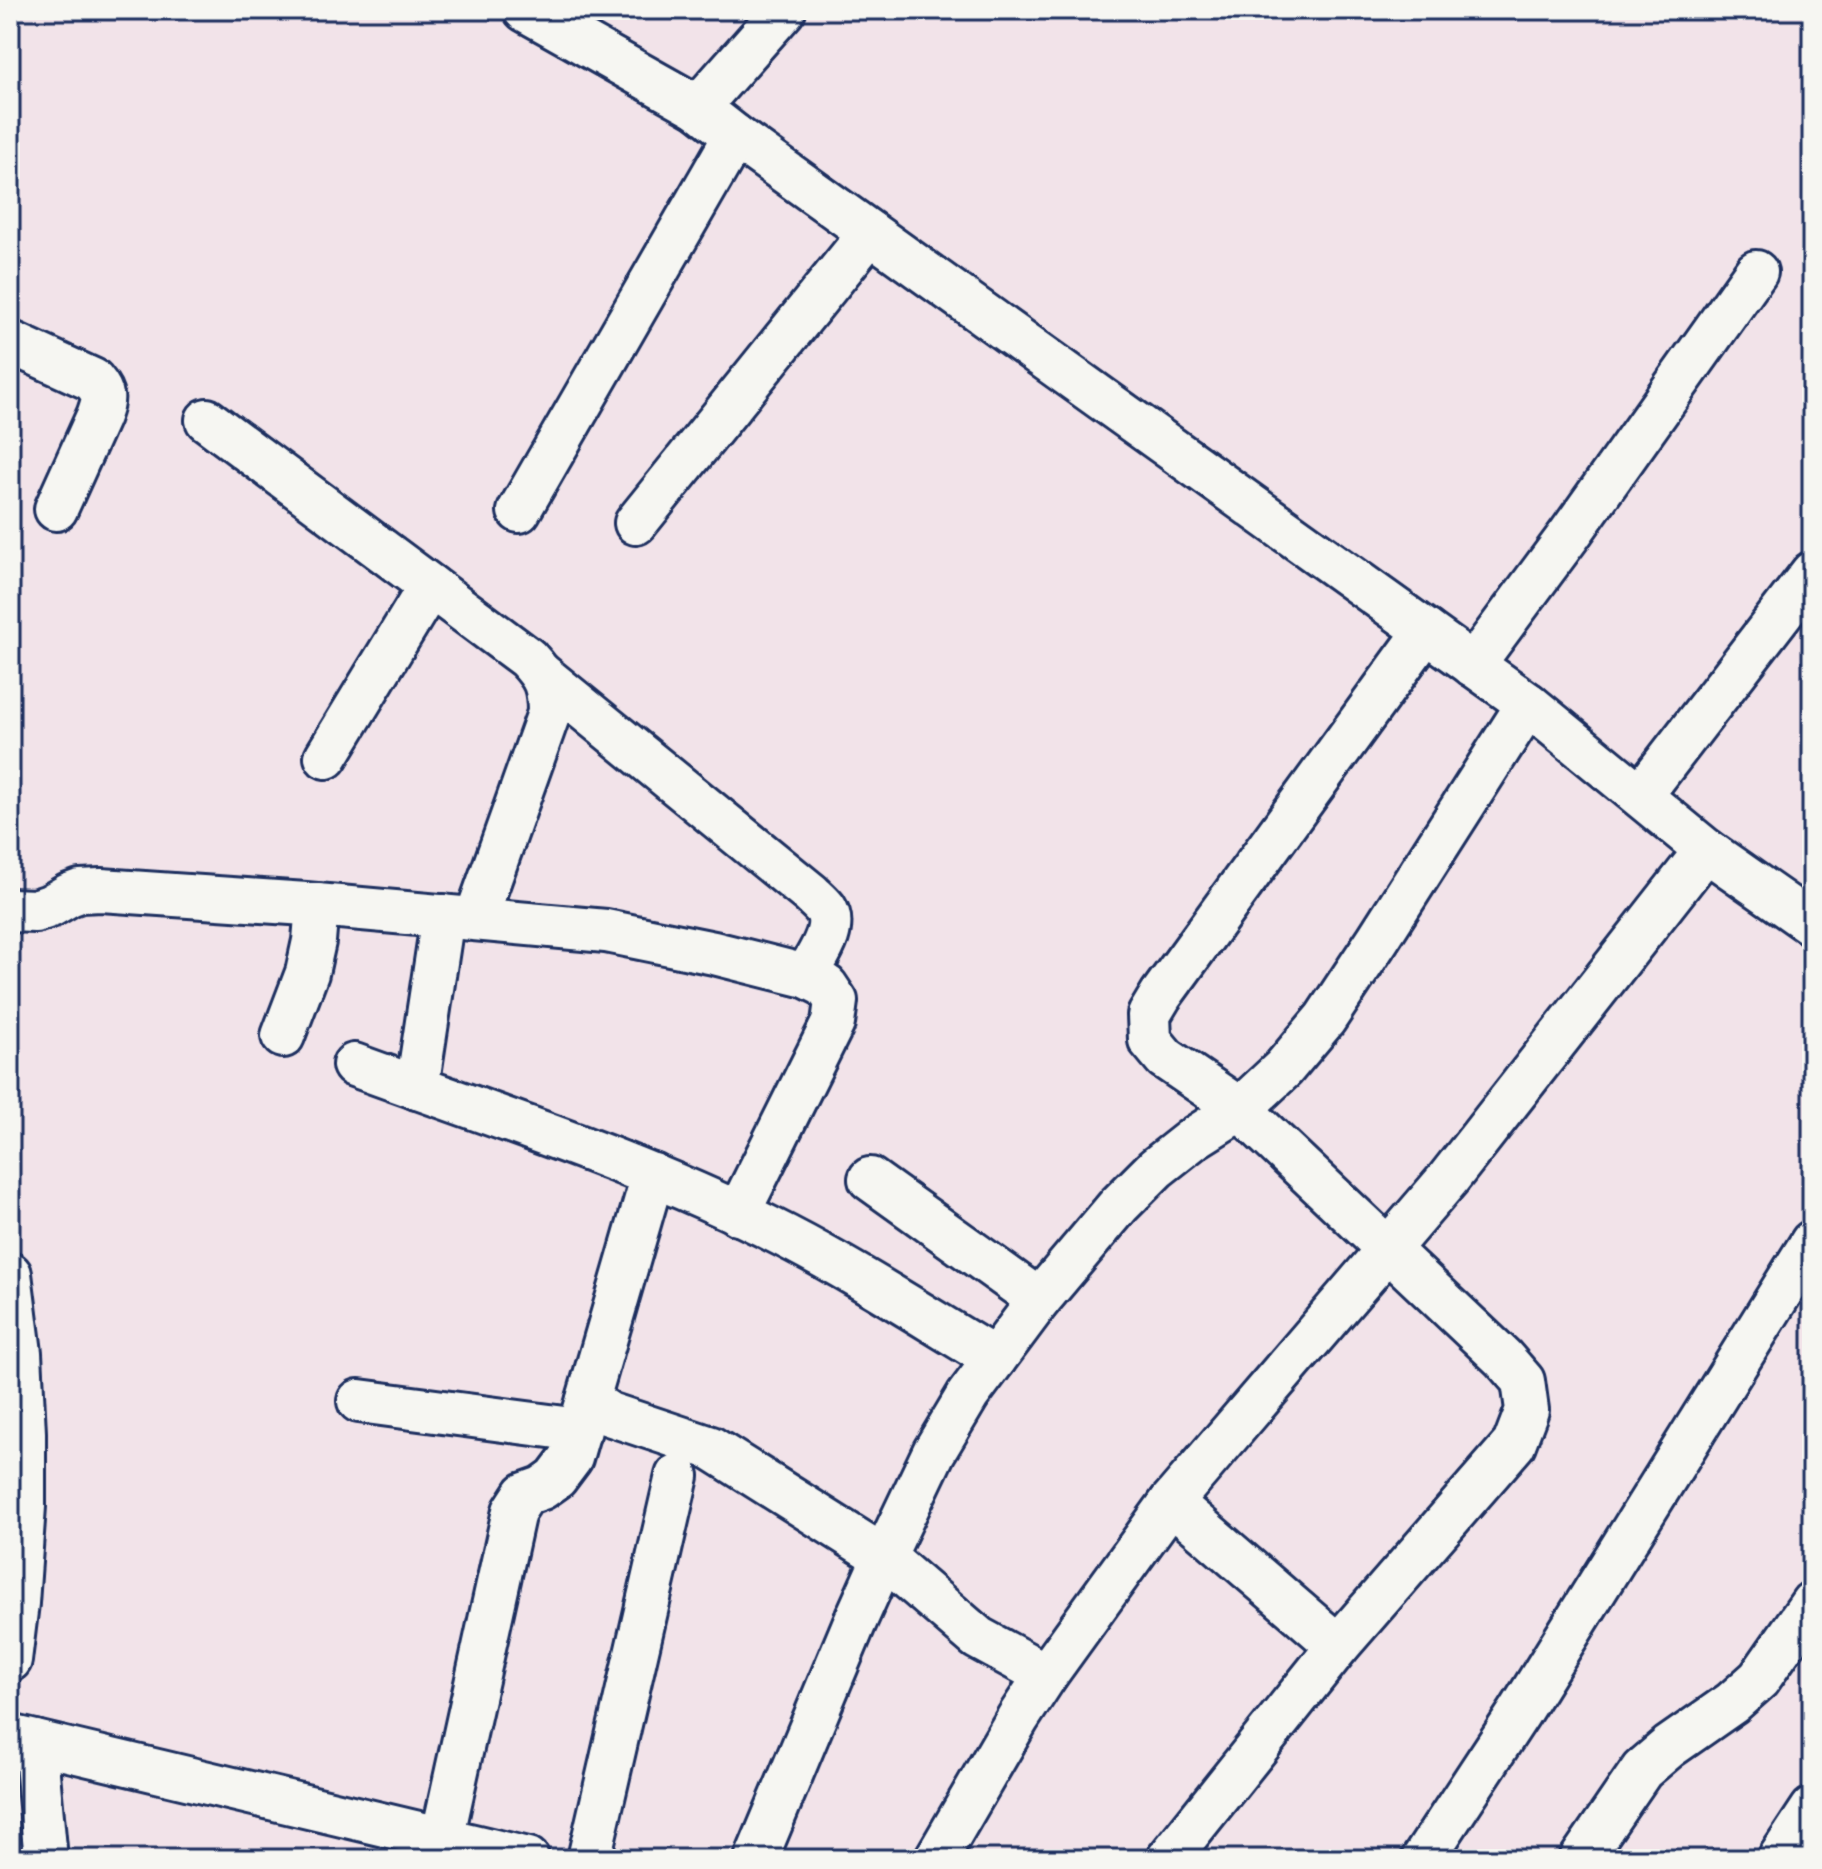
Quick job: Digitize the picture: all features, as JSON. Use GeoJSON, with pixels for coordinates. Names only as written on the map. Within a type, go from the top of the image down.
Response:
{"type":"FeatureCollection","features":[{"type":"Feature","properties":{"kind":"street"},"geometry":{"type":"LineString","coordinates":[[525,10],[698,107],[1528,704],[1706,850],[1805,904]]}},
{"type":"Feature","properties":{"kind":"street"},"geometry":{"type":"LineString","coordinates":[[698,107],[784,10]]}},
{"type":"Feature","properties":{"kind":"street"},"geometry":{"type":"LineString","coordinates":[[519,511],[735,136]]}},
{"type":"Feature","properties":{"kind":"street"},"geometry":{"type":"LineString","coordinates":[[636,523],[870,233]]}},
{"type":"Feature","properties":{"kind":"street"},"geometry":{"type":"LineString","coordinates":[[1473,665],[1579,522],[1756,272]]}},
{"type":"Feature","properties":{"kind":"street"},"geometry":{"type":"LineString","coordinates":[[10,342],[93,380],[101,390],[103,401],[98,416],[56,509]]}},
{"type":"Feature","properties":{"kind":"street"},"geometry":{"type":"LineString","coordinates":[[207,420],[527,658],[541,674],[811,894],[826,910],[831,924],[806,976]]}},
{"type":"Feature","properties":{"kind":"street"},"geometry":{"type":"LineString","coordinates":[[1641,795],[1812,573]]}},
{"type":"Feature","properties":{"kind":"street"},"geometry":{"type":"LineString","coordinates":[[326,757],[430,586]]}},
{"type":"Feature","properties":{"kind":"street"},"geometry":{"type":"LineString","coordinates":[[1168,1859],[1338,1646],[1514,1444],[1527,1410],[1523,1381],[1503,1358],[1240,1109],[1165,1058],[1150,1040],[1149,1015],[1161,995],[1426,631]]}},
{"type":"Feature","properties":{"kind":"street"},"geometry":{"type":"LineString","coordinates":[[417,1088],[460,917],[549,713],[549,694],[541,674]]}},
{"type":"Feature","properties":{"kind":"street"},"geometry":{"type":"LineString","coordinates":[[756,1859],[884,1557],[934,1452],[968,1395],[1039,1300],[1119,1205],[1156,1168],[1194,1138],[1240,1109],[1283,1069],[1325,1019],[1528,704]]}},
{"type":"Feature","properties":{"kind":"street"},"geometry":{"type":"LineString","coordinates":[[936,1859],[1046,1675],[1171,1502],[1448,1179],[1706,850]]}},
{"type":"Feature","properties":{"kind":"street"},"geometry":{"type":"LineString","coordinates":[[10,910],[35,911],[80,891],[101,890],[317,905],[606,931],[806,976],[826,986],[836,1001],[833,1023],[738,1214]]}},
{"type":"Feature","properties":{"kind":"street"},"geometry":{"type":"LineString","coordinates":[[283,1036],[307,973],[317,905]]}},
{"type":"Feature","properties":{"kind":"street"},"geometry":{"type":"LineString","coordinates":[[354,1065],[653,1175],[798,1244],[995,1359]]}},
{"type":"Feature","properties":{"kind":"street"},"geometry":{"type":"LineString","coordinates":[[442,1839],[514,1511],[525,1494],[542,1488],[556,1478],[571,1458],[653,1175]]}},
{"type":"Feature","properties":{"kind":"street"},"geometry":{"type":"LineString","coordinates":[[870,1179],[1039,1300]]}},
{"type":"Feature","properties":{"kind":"street"},"geometry":{"type":"LineString","coordinates":[[1423,1859],[1519,1713],[1812,1242]]}},
{"type":"Feature","properties":{"kind":"street"},"geometry":{"type":"LineString","coordinates":[[10,1274],[20,1353],[24,1433],[24,1506],[10,1660]]}},
{"type":"Feature","properties":{"kind":"street"},"geometry":{"type":"LineString","coordinates":[[359,1401],[609,1414],[711,1448],[884,1557],[978,1638],[1046,1675]]}},
{"type":"Feature","properties":{"kind":"street"},"geometry":{"type":"LineString","coordinates":[[589,1859],[677,1476]]}},
{"type":"Feature","properties":{"kind":"street"},"geometry":{"type":"LineString","coordinates":[[1171,1502],[1338,1646]]}},
{"type":"Feature","properties":{"kind":"street"},"geometry":{"type":"LineString","coordinates":[[1581,1859],[1642,1770],[1759,1679],[1812,1603]]}},
{"type":"Feature","properties":{"kind":"street"},"geometry":{"type":"LineString","coordinates":[[46,1859],[23,1739],[528,1859]]}},
{"type":"Feature","properties":{"kind":"street"},"geometry":{"type":"LineString","coordinates":[[1779,1859],[1812,1809]]}}]}
